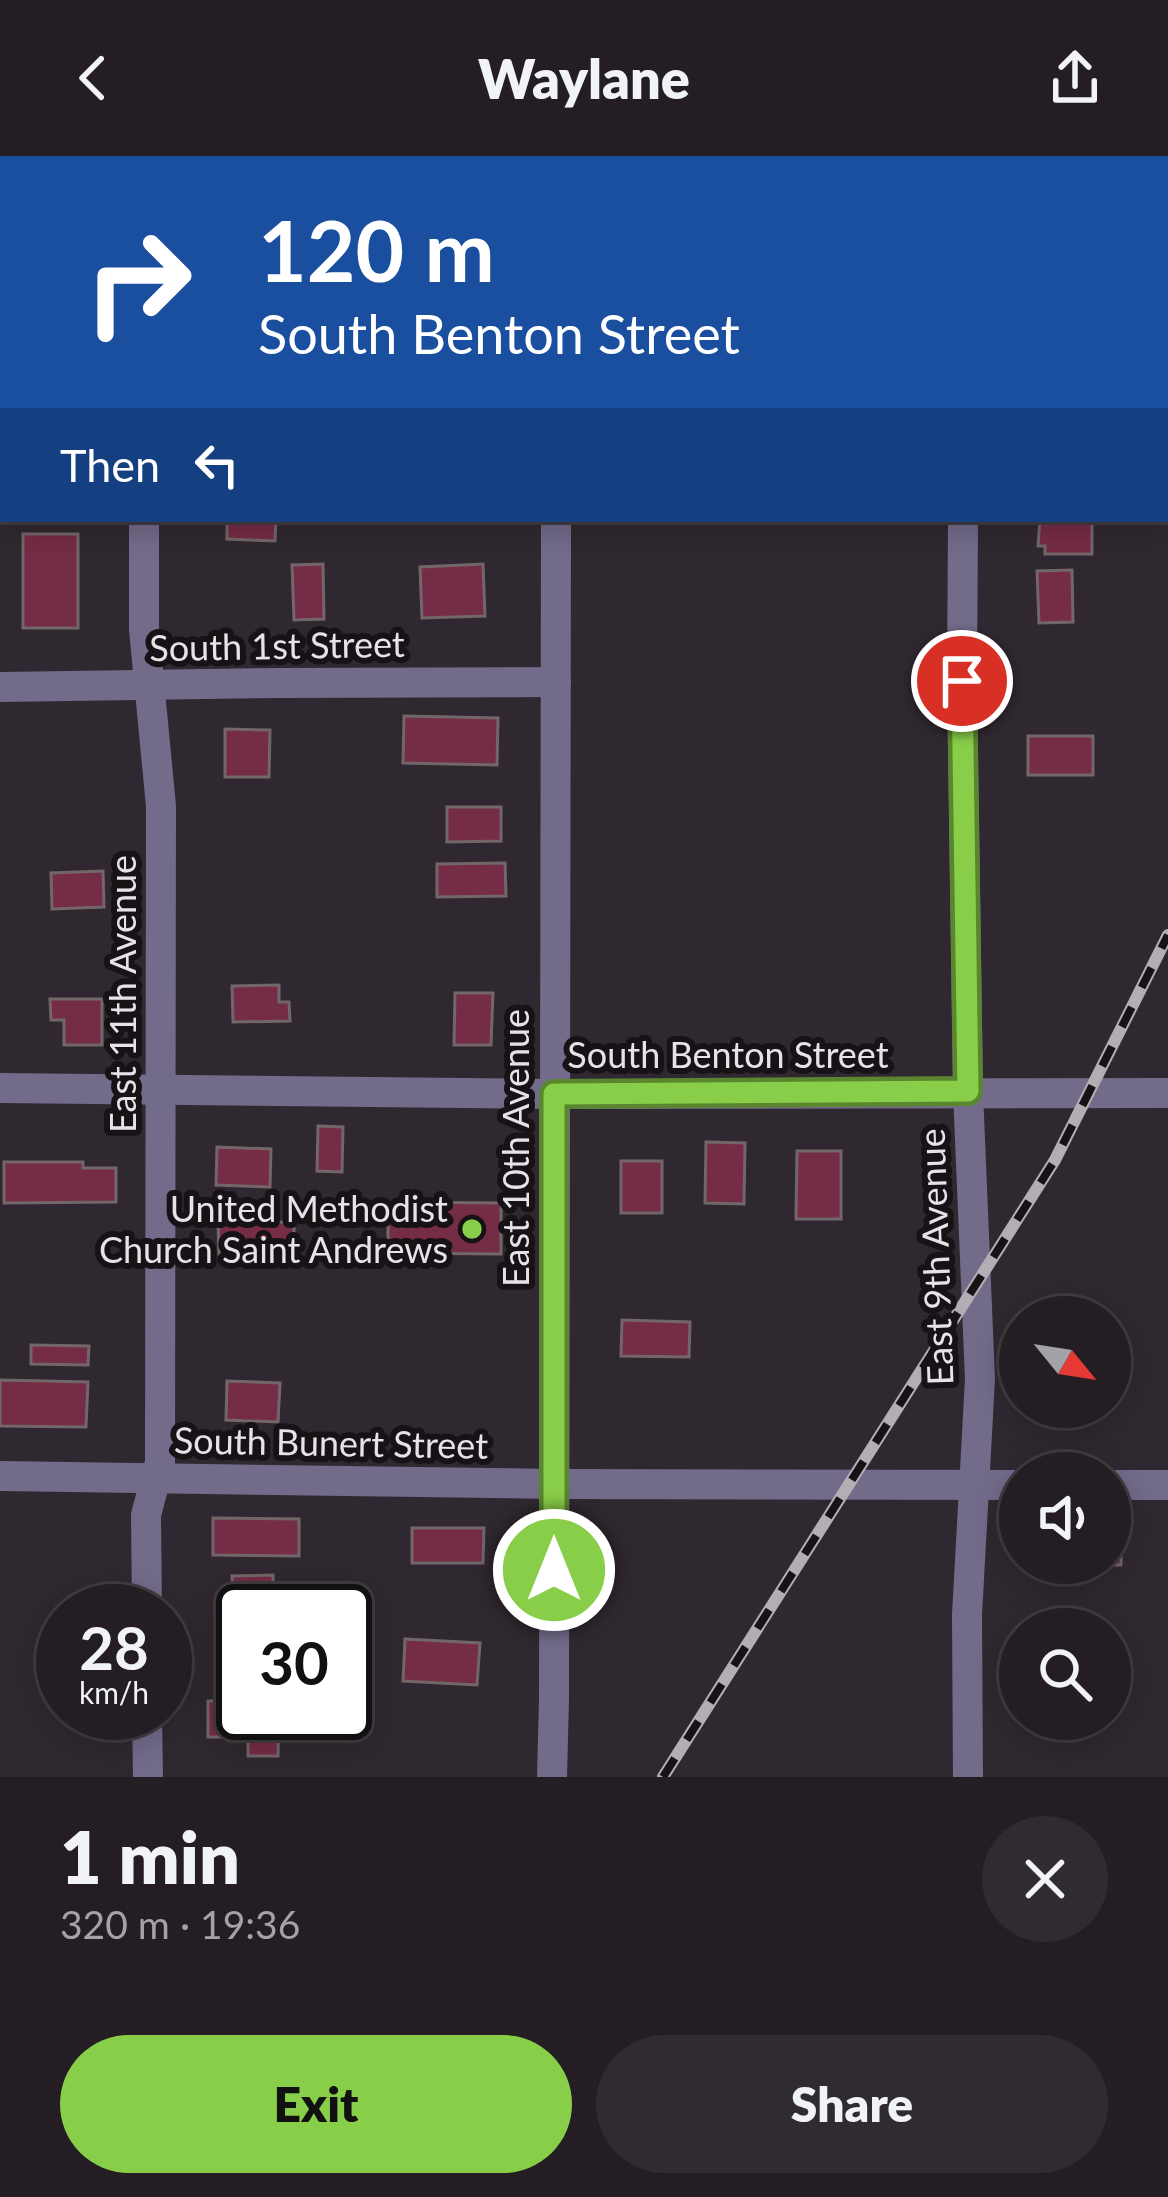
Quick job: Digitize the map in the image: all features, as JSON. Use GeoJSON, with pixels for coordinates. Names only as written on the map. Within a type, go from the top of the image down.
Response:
{"type":"FeatureCollection","features":[{"type":"Feature","properties":{"kind":"street","name":"East 11th Avenue"},"geometry":{"type":"LineString","coordinates":[[144,522],[144,629],[161,806],[160,1462],[146,1515],[147,1584]]}},
{"type":"Feature","properties":{"kind":"street","name":"East 10th Avenue"},"geometry":{"type":"LineString","coordinates":[[552,1777],[556,522]]}},
{"type":"Feature","properties":{"kind":"street","name":"East 9th Avenue"},"geometry":{"type":"LineString","coordinates":[[963,522],[968,1091],[980,1379],[967,1615],[968,1777]]}},
{"type":"Feature","properties":{"kind":"street","name":"South 1st Street"},"geometry":{"type":"LineString","coordinates":[[0,687],[556,682]]}},
{"type":"Feature","properties":{"kind":"street","name":"South Benton Street"},"geometry":{"type":"LineString","coordinates":[[0,1088],[554,1094],[1168,1093]]}},
{"type":"Feature","properties":{"kind":"street","name":"South Bunert Street"},"geometry":{"type":"LineString","coordinates":[[0,1477],[999,1485]]}},
{"type":"Feature","properties":{"kind":"street"},"geometry":{"type":"LineString","coordinates":[[1131,1485],[1168,1484]]}},
{"type":"Feature","properties":{"kind":"street"},"geometry":{"type":"LineString","coordinates":[[148,1740],[148,1777]]}},
{"type":"Feature","properties":{"kind":"building"},"geometry":{"type":"Polygon","coordinates":[[[227,522],[276,522],[275,541],[227,539],[227,522]]]}},
{"type":"Feature","properties":{"kind":"building"},"geometry":{"type":"Polygon","coordinates":[[[1040,522],[1092,522],[1092,554],[1045,554],[1045,546],[1038,546],[1040,522]]]}},
{"type":"Feature","properties":{"kind":"building"},"geometry":{"type":"Polygon","coordinates":[[[23,534],[78,534],[78,628],[23,628],[23,534]]]}},
{"type":"Feature","properties":{"kind":"building"},"geometry":{"type":"Polygon","coordinates":[[[323,564],[324,619],[294,620],[292,565],[323,564]]]}},
{"type":"Feature","properties":{"kind":"building"},"geometry":{"type":"Polygon","coordinates":[[[483,564],[485,616],[422,618],[420,567],[483,564]]]}},
{"type":"Feature","properties":{"kind":"building"},"geometry":{"type":"Polygon","coordinates":[[[1072,570],[1073,622],[1039,623],[1037,571],[1072,570]]]}},
{"type":"Feature","properties":{"kind":"building"},"geometry":{"type":"Polygon","coordinates":[[[404,716],[498,718],[497,765],[403,763],[404,716]]]}},
{"type":"Feature","properties":{"kind":"building"},"geometry":{"type":"Polygon","coordinates":[[[225,729],[270,730],[269,777],[225,777],[225,729]]]}},
{"type":"Feature","properties":{"kind":"building"},"geometry":{"type":"Polygon","coordinates":[[[1028,736],[1093,736],[1093,775],[1028,775],[1028,736]]]}},
{"type":"Feature","properties":{"kind":"building"},"geometry":{"type":"Polygon","coordinates":[[[447,807],[501,807],[501,841],[447,842],[447,807]]]}},
{"type":"Feature","properties":{"kind":"building"},"geometry":{"type":"Polygon","coordinates":[[[505,863],[506,896],[437,897],[437,864],[505,863]]]}},
{"type":"Feature","properties":{"kind":"building"},"geometry":{"type":"Polygon","coordinates":[[[103,871],[104,907],[52,909],[51,873],[103,871]]]}},
{"type":"Feature","properties":{"kind":"building"},"geometry":{"type":"Polygon","coordinates":[[[279,985],[279,1002],[289,1002],[290,1021],[233,1022],[232,986],[279,985]]]}},
{"type":"Feature","properties":{"kind":"building"},"geometry":{"type":"Polygon","coordinates":[[[455,993],[493,993],[491,1045],[454,1045],[455,993]]]}},
{"type":"Feature","properties":{"kind":"building"},"geometry":{"type":"Polygon","coordinates":[[[50,999],[102,999],[102,1045],[64,1045],[64,1020],[51,1020],[50,999]]]}},
{"type":"Feature","properties":{"kind":"building"},"geometry":{"type":"Polygon","coordinates":[[[318,1126],[343,1127],[342,1172],[317,1171],[318,1126]]]}},
{"type":"Feature","properties":{"kind":"building"},"geometry":{"type":"Polygon","coordinates":[[[706,1142],[745,1143],[744,1204],[705,1203],[706,1142]]]}},
{"type":"Feature","properties":{"kind":"building"},"geometry":{"type":"Polygon","coordinates":[[[217,1147],[271,1149],[270,1187],[216,1185],[217,1147]]]}},
{"type":"Feature","properties":{"kind":"building"},"geometry":{"type":"Polygon","coordinates":[[[797,1151],[841,1151],[841,1219],[796,1219],[797,1151]]]}},
{"type":"Feature","properties":{"kind":"building"},"geometry":{"type":"Polygon","coordinates":[[[621,1161],[662,1161],[662,1213],[621,1213],[621,1161]]]}},
{"type":"Feature","properties":{"kind":"building"},"geometry":{"type":"Polygon","coordinates":[[[4,1162],[83,1162],[83,1168],[116,1168],[116,1202],[4,1203],[4,1162]]]}},
{"type":"Feature","properties":{"kind":"building"},"geometry":{"type":"Polygon","coordinates":[[[388,1202],[501,1203],[501,1254],[388,1253],[388,1202]]]}},
{"type":"Feature","properties":{"kind":"building"},"geometry":{"type":"Polygon","coordinates":[[[294,1222],[294,1253],[219,1254],[218,1223],[294,1222]]]}},
{"type":"Feature","properties":{"kind":"building"},"geometry":{"type":"Polygon","coordinates":[[[622,1320],[690,1322],[689,1357],[621,1356],[622,1320]]]}},
{"type":"Feature","properties":{"kind":"building"},"geometry":{"type":"Polygon","coordinates":[[[31,1345],[89,1346],[88,1365],[31,1364],[31,1345]]]}},
{"type":"Feature","properties":{"kind":"building"},"geometry":{"type":"Polygon","coordinates":[[[0,1380],[88,1382],[86,1427],[0,1426],[0,1380]]]}},
{"type":"Feature","properties":{"kind":"building"},"geometry":{"type":"Polygon","coordinates":[[[227,1381],[280,1383],[278,1422],[226,1420],[227,1381]]]}},
{"type":"Feature","properties":{"kind":"building"},"geometry":{"type":"Polygon","coordinates":[[[213,1518],[299,1519],[299,1556],[213,1555],[213,1518]]]}},
{"type":"Feature","properties":{"kind":"building"},"geometry":{"type":"Polygon","coordinates":[[[412,1528],[484,1528],[483,1563],[412,1563],[412,1528]]]}},
{"type":"Feature","properties":{"kind":"building"},"geometry":{"type":"Polygon","coordinates":[[[273,1575],[273,1584],[232,1584],[232,1576],[273,1575]]]}},
{"type":"Feature","properties":{"kind":"building"},"geometry":{"type":"Polygon","coordinates":[[[405,1639],[480,1643],[477,1685],[403,1681],[405,1639]]]}},
{"type":"Feature","properties":{"kind":"building"},"geometry":{"type":"Polygon","coordinates":[[[208,1701],[216,1701],[216,1737],[208,1737],[208,1701]]]}},
{"type":"Feature","properties":{"kind":"building"},"geometry":{"type":"Polygon","coordinates":[[[248,1740],[278,1740],[278,1756],[248,1756],[248,1740]]]}},
{"type":"Feature","properties":{"kind":"railway"},"geometry":{"type":"LineString","coordinates":[[663,1777],[1055,1160],[1168,935]]}},
{"type":"Feature","properties":{"kind":"place","name":"United Methodist Church Saint Andrews"},"geometry":{"type":"Point","coordinates":[472,1229]}},
{"type":"Feature","properties":{"kind":"route"},"geometry":{"type":"LineString","coordinates":[[554,1570],[554,1094],[968,1091],[962,681]]}}]}
